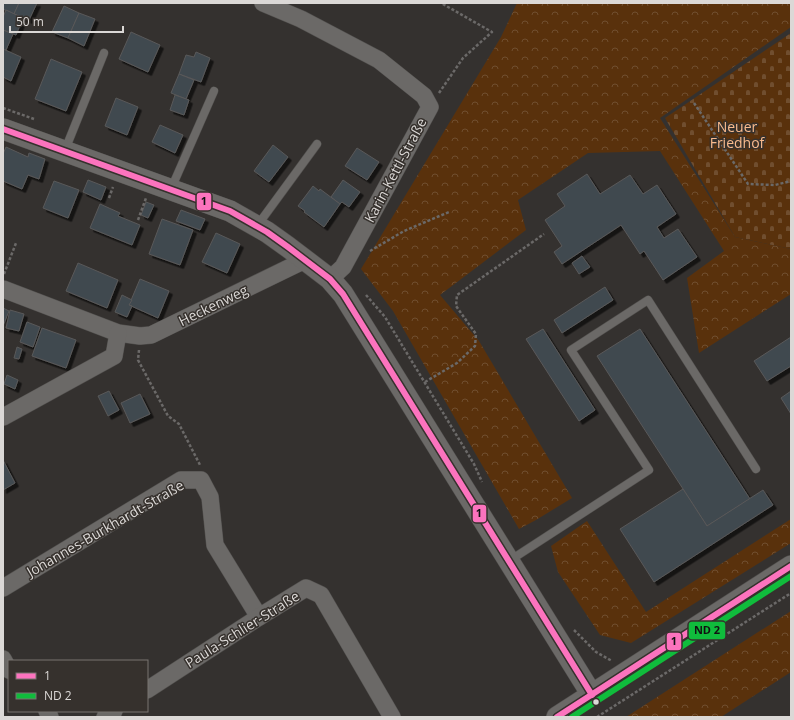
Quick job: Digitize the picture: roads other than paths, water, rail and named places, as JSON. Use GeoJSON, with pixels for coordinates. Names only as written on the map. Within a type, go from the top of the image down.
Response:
{"type":"FeatureCollection","features":[{"type":"Feature","properties":{"kind":"street","name":"Karin-Kettl-Straße"},"geometry":{"type":"LineString","coordinates":[[263,3],[301,19],[379,60],[424,96],[430,107],[342,267],[330,279]]}},
{"type":"Feature","properties":{"kind":"street"},"geometry":{"type":"LineString","coordinates":[[3,129],[230,211],[272,236],[330,279],[343,294],[592,695]]}},
{"type":"Feature","properties":{"kind":"street","name":"Heckenweg"},"geometry":{"type":"LineString","coordinates":[[3,289],[118,333],[140,336],[151,335],[305,260]]}},
{"type":"Feature","properties":{"kind":"street"},"geometry":{"type":"LineString","coordinates":[[3,417],[114,356],[118,333]]}},
{"type":"Feature","properties":{"kind":"street","name":"Johannes-Burkhardt-Straße"},"geometry":{"type":"LineString","coordinates":[[3,588],[181,480],[201,480],[210,497],[215,545],[259,617]]}},
{"type":"Feature","properties":{"kind":"street"},"geometry":{"type":"LineString","coordinates":[[557,717],[791,566]]}},
{"type":"Feature","properties":{"kind":"street","name":"Paula-Schlier-Straße"},"geometry":{"type":"LineString","coordinates":[[148,689],[306,588],[321,595],[392,717]]}},
{"type":"Feature","properties":{"kind":"street"},"geometry":{"type":"LineString","coordinates":[[3,659],[8,668]]}},
{"type":"Feature","properties":{"kind":"lane"},"geometry":{"type":"LineString","coordinates":[[64,151],[104,53]]}},
{"type":"Feature","properties":{"kind":"lane"},"geometry":{"type":"LineString","coordinates":[[170,190],[214,91]]}},
{"type":"Feature","properties":{"kind":"lane"},"geometry":{"type":"LineString","coordinates":[[257,227],[317,144]]}},
{"type":"Feature","properties":{"kind":"lane"},"geometry":{"type":"LineString","coordinates":[[509,562],[650,470],[571,350],[648,300],[756,469]]}},
{"type":"Feature","properties":{"kind":"park label","name":"Neuer Friedhof"},"geometry":{"type":"Point","coordinates":[737,134]}}]}
